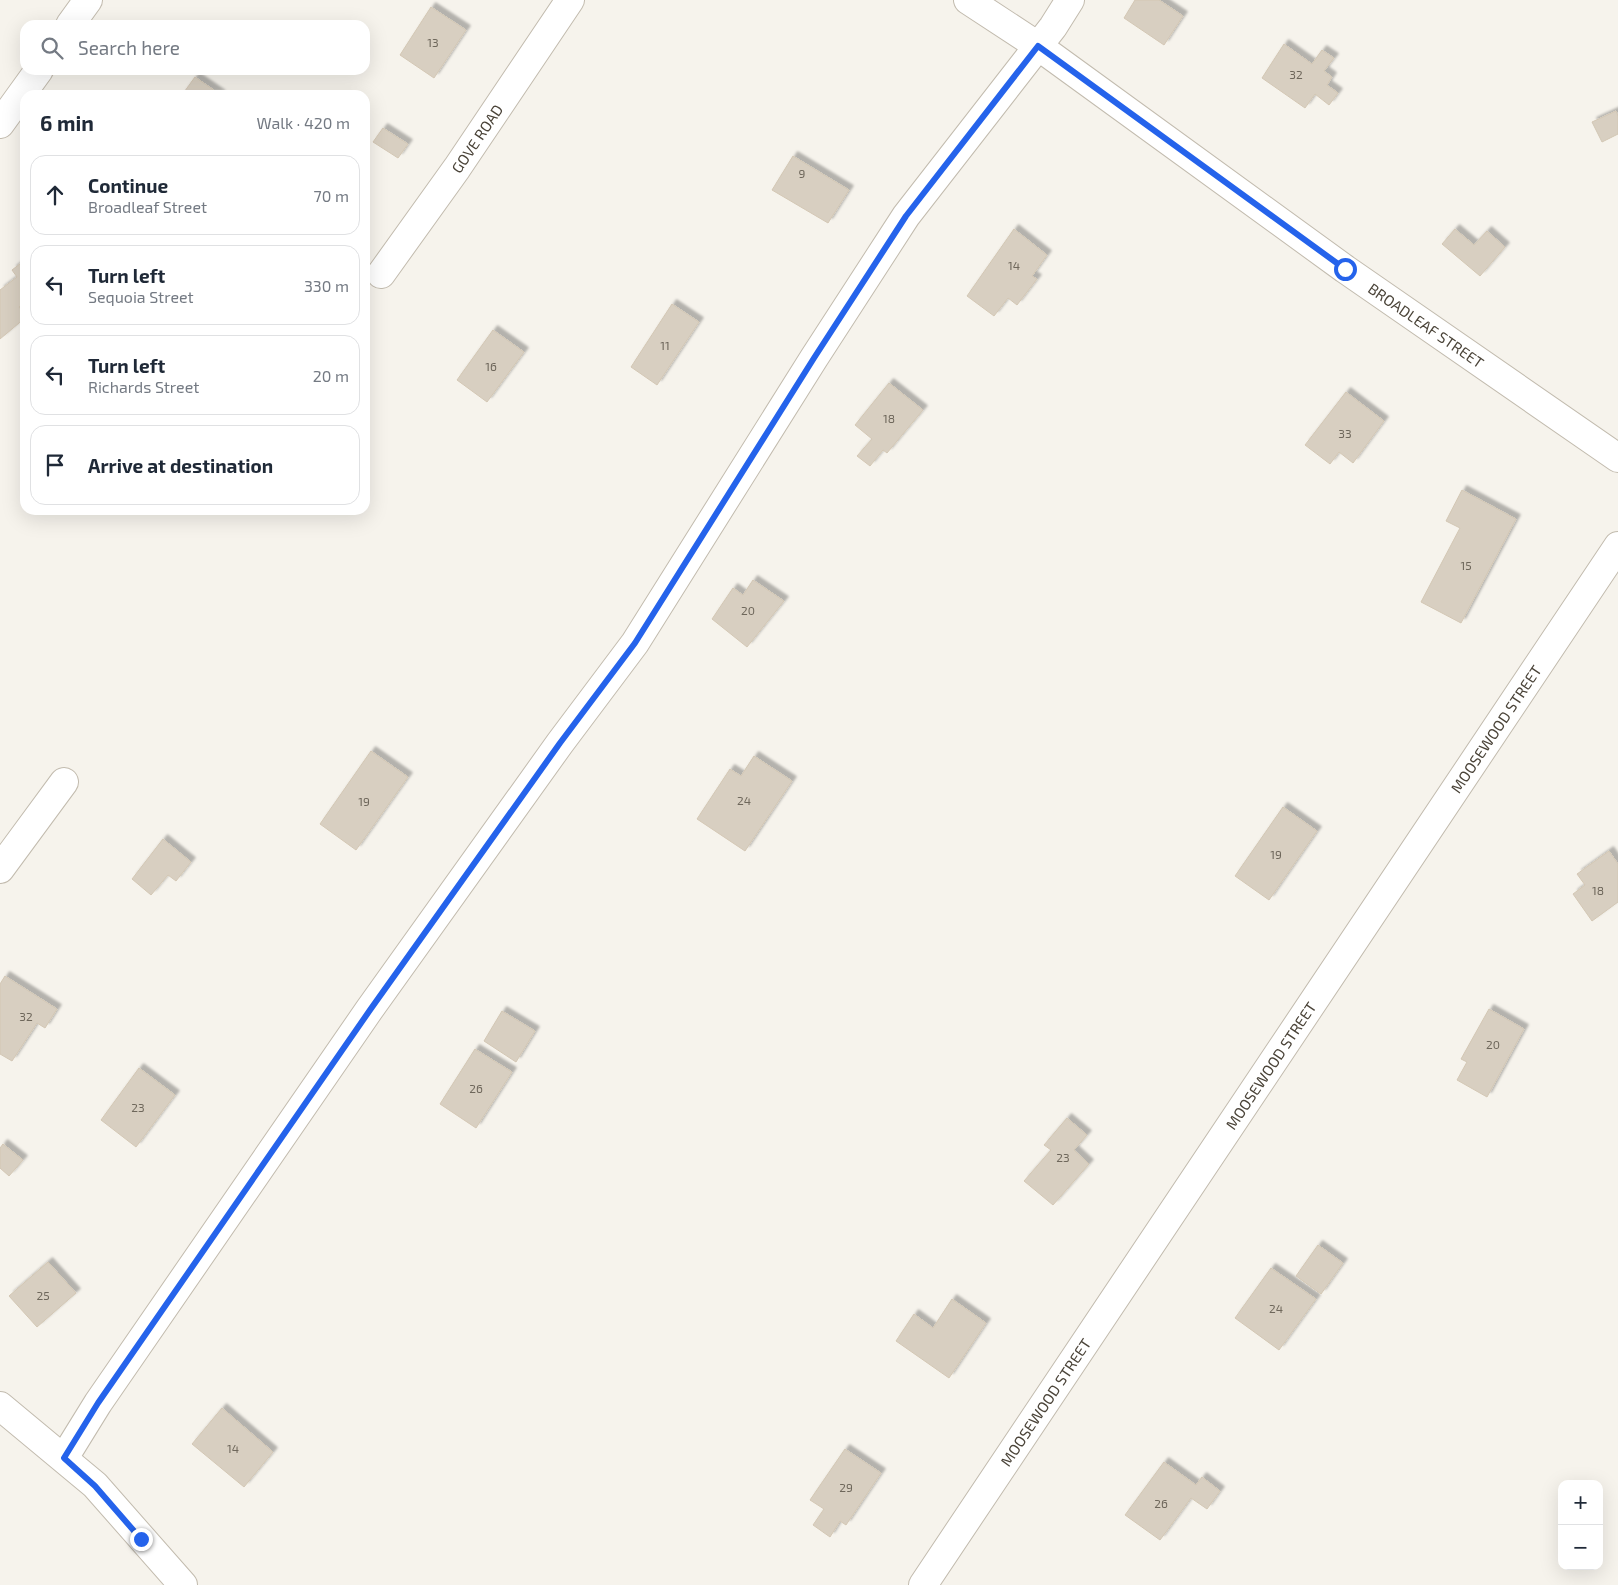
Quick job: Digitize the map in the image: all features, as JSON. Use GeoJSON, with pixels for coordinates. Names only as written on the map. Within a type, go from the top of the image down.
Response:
{"type":"FeatureCollection","features":[{"type":"Feature","properties":{"kind":"street"},"geometry":{"type":"LineString","coordinates":[[74,20],[88,0]]}},
{"type":"Feature","properties":{"kind":"street","name":"GOVE ROAD"},"geometry":{"type":"LineString","coordinates":[[381,274],[457,168],[570,0]]}},
{"type":"Feature","properties":{"kind":"street","name":"BROADLEAF STREET"},"geometry":{"type":"LineString","coordinates":[[968,0],[1038,46],[1345,269],[1618,458]]}},
{"type":"Feature","properties":{"kind":"street"},"geometry":{"type":"LineString","coordinates":[[64,1458],[104,1395],[370,1010],[560,743],[635,643],[814,358],[906,216],[1053,28],[1070,0]]}},
{"type":"Feature","properties":{"kind":"street"},"geometry":{"type":"LineString","coordinates":[[24,90],[34,75]]}},
{"type":"Feature","properties":{"kind":"street"},"geometry":{"type":"LineString","coordinates":[[0,124],[20,96]]}},
{"type":"Feature","properties":{"kind":"street","name":"MOOSEWOOD STREET"},"geometry":{"type":"LineString","coordinates":[[923,1585],[1618,546]]}},
{"type":"Feature","properties":{"kind":"street"},"geometry":{"type":"LineString","coordinates":[[0,869],[64,782]]}},
{"type":"Feature","properties":{"kind":"street"},"geometry":{"type":"LineString","coordinates":[[0,1406],[95,1486],[183,1585]]}},
{"type":"Feature","properties":{"kind":"building"},"geometry":{"type":"Polygon","coordinates":[[[1135,0],[1159,0],[1183,16],[1164,45],[1124,18],[1135,0]]]}},
{"type":"Feature","properties":{"kind":"building"},"geometry":{"type":"Polygon","coordinates":[[[431,7],[466,30],[434,78],[400,55],[431,7]]]}},
{"type":"Feature","properties":{"kind":"building"},"geometry":{"type":"Polygon","coordinates":[[[1284,44],[1312,64],[1322,50],[1334,58],[1324,71],[1332,77],[1327,85],[1338,93],[1329,105],[1315,94],[1305,108],[1262,78],[1284,44]]]}},
{"type":"Feature","properties":{"kind":"building"},"geometry":{"type":"Polygon","coordinates":[[[195,77],[214,90],[186,90],[195,77]]]}},
{"type":"Feature","properties":{"kind":"building"},"geometry":{"type":"Polygon","coordinates":[[[1616,111],[1618,116],[1618,134],[1602,142],[1592,122],[1616,111]]]}},
{"type":"Feature","properties":{"kind":"building"},"geometry":{"type":"Polygon","coordinates":[[[383,128],[408,144],[398,158],[373,142],[383,128]]]}},
{"type":"Feature","properties":{"kind":"building"},"geometry":{"type":"Polygon","coordinates":[[[793,156],[849,190],[828,223],[772,190],[793,156]]]}},
{"type":"Feature","properties":{"kind":"building"},"geometry":{"type":"Polygon","coordinates":[[[1014,229],[1047,255],[1032,276],[1037,279],[1017,305],[1008,298],[994,316],[967,296],[1014,229]]]}},
{"type":"Feature","properties":{"kind":"building"},"geometry":{"type":"Polygon","coordinates":[[[1455,229],[1474,245],[1487,231],[1505,247],[1480,276],[1442,244],[1455,229]]]}},
{"type":"Feature","properties":{"kind":"building"},"geometry":{"type":"Polygon","coordinates":[[[20,264],[20,322],[0,339],[0,290],[17,277],[12,270],[20,264]]]}},
{"type":"Feature","properties":{"kind":"building"},"geometry":{"type":"Polygon","coordinates":[[[672,304],[699,322],[657,385],[631,367],[672,304]]]}},
{"type":"Feature","properties":{"kind":"building"},"geometry":{"type":"Polygon","coordinates":[[[493,330],[524,352],[487,402],[457,380],[493,330]]]}},
{"type":"Feature","properties":{"kind":"building"},"geometry":{"type":"Polygon","coordinates":[[[889,383],[923,410],[887,453],[883,450],[870,466],[857,456],[872,439],[855,425],[889,383]]]}},
{"type":"Feature","properties":{"kind":"building"},"geometry":{"type":"Polygon","coordinates":[[[1346,392],[1384,421],[1353,463],[1339,452],[1330,464],[1305,445],[1346,392]]]}},
{"type":"Feature","properties":{"kind":"building"},"geometry":{"type":"Polygon","coordinates":[[[1462,490],[1516,519],[1461,623],[1421,602],[1460,528],[1446,521],[1462,490]]]}},
{"type":"Feature","properties":{"kind":"building"},"geometry":{"type":"Polygon","coordinates":[[[753,580],[784,601],[747,647],[712,619],[733,588],[743,595],[753,580]]]}},
{"type":"Feature","properties":{"kind":"building"},"geometry":{"type":"Polygon","coordinates":[[[371,751],[408,777],[356,850],[320,824],[371,751]]]}},
{"type":"Feature","properties":{"kind":"building"},"geometry":{"type":"Polygon","coordinates":[[[754,756],[792,781],[745,851],[697,819],[730,769],[741,776],[754,756]]]}},
{"type":"Feature","properties":{"kind":"building"},"geometry":{"type":"Polygon","coordinates":[[[1283,807],[1317,831],[1269,900],[1235,876],[1283,807]]]}},
{"type":"Feature","properties":{"kind":"building"},"geometry":{"type":"Polygon","coordinates":[[[163,839],[191,862],[176,881],[168,875],[151,895],[132,879],[163,839]]]}},
{"type":"Feature","properties":{"kind":"building"},"geometry":{"type":"Polygon","coordinates":[[[1609,851],[1618,864],[1618,902],[1592,921],[1573,894],[1585,885],[1577,874],[1609,851]]]}},
{"type":"Feature","properties":{"kind":"building"},"geometry":{"type":"Polygon","coordinates":[[[5,976],[57,1009],[45,1028],[37,1023],[12,1061],[0,1054],[0,984],[5,976]]]}},
{"type":"Feature","properties":{"kind":"building"},"geometry":{"type":"Polygon","coordinates":[[[1489,1009],[1524,1029],[1487,1097],[1457,1080],[1467,1062],[1461,1059],[1489,1009]]]}},
{"type":"Feature","properties":{"kind":"building"},"geometry":{"type":"Polygon","coordinates":[[[502,1011],[535,1031],[516,1062],[484,1041],[502,1011]]]}},
{"type":"Feature","properties":{"kind":"building"},"geometry":{"type":"Polygon","coordinates":[[[475,1049],[512,1072],[476,1128],[440,1104],[475,1049]]]}},
{"type":"Feature","properties":{"kind":"building"},"geometry":{"type":"Polygon","coordinates":[[[139,1068],[175,1095],[136,1147],[101,1120],[139,1068]]]}},
{"type":"Feature","properties":{"kind":"building"},"geometry":{"type":"Polygon","coordinates":[[[1067,1118],[1087,1135],[1074,1150],[1089,1164],[1053,1205],[1024,1181],[1051,1150],[1044,1145],[1067,1118]]]}},
{"type":"Feature","properties":{"kind":"building"},"geometry":{"type":"Polygon","coordinates":[[[3,1144],[23,1160],[9,1176],[0,1168],[0,1148],[3,1144]]]}},
{"type":"Feature","properties":{"kind":"building"},"geometry":{"type":"Polygon","coordinates":[[[1318,1245],[1343,1263],[1321,1294],[1296,1276],[1318,1245]]]}},
{"type":"Feature","properties":{"kind":"building"},"geometry":{"type":"Polygon","coordinates":[[[48,1262],[76,1293],[37,1327],[9,1296],[48,1262]]]}},
{"type":"Feature","properties":{"kind":"building"},"geometry":{"type":"Polygon","coordinates":[[[1271,1268],[1316,1299],[1279,1350],[1235,1318],[1271,1268]]]}},
{"type":"Feature","properties":{"kind":"building"},"geometry":{"type":"Polygon","coordinates":[[[952,1299],[986,1323],[949,1378],[896,1341],[914,1314],[933,1328],[952,1299]]]}},
{"type":"Feature","properties":{"kind":"building"},"geometry":{"type":"Polygon","coordinates":[[[222,1408],[273,1452],[244,1487],[192,1444],[222,1408]]]}},
{"type":"Feature","properties":{"kind":"building"},"geometry":{"type":"Polygon","coordinates":[[[845,1449],[881,1473],[846,1525],[840,1521],[830,1537],[813,1525],[824,1509],[810,1500],[845,1449]]]}},
{"type":"Feature","properties":{"kind":"building"},"geometry":{"type":"Polygon","coordinates":[[[1164,1462],[1196,1485],[1202,1477],[1220,1491],[1207,1509],[1191,1498],[1160,1540],[1125,1515],[1164,1462]]]}},
{"type":"Feature","properties":{"kind":"route"},"geometry":{"type":"LineString","coordinates":[[141,1539],[95,1486],[64,1458],[98,1403],[370,1010],[560,743],[635,643],[814,358],[906,216],[1038,46],[1345,269]]}}]}
